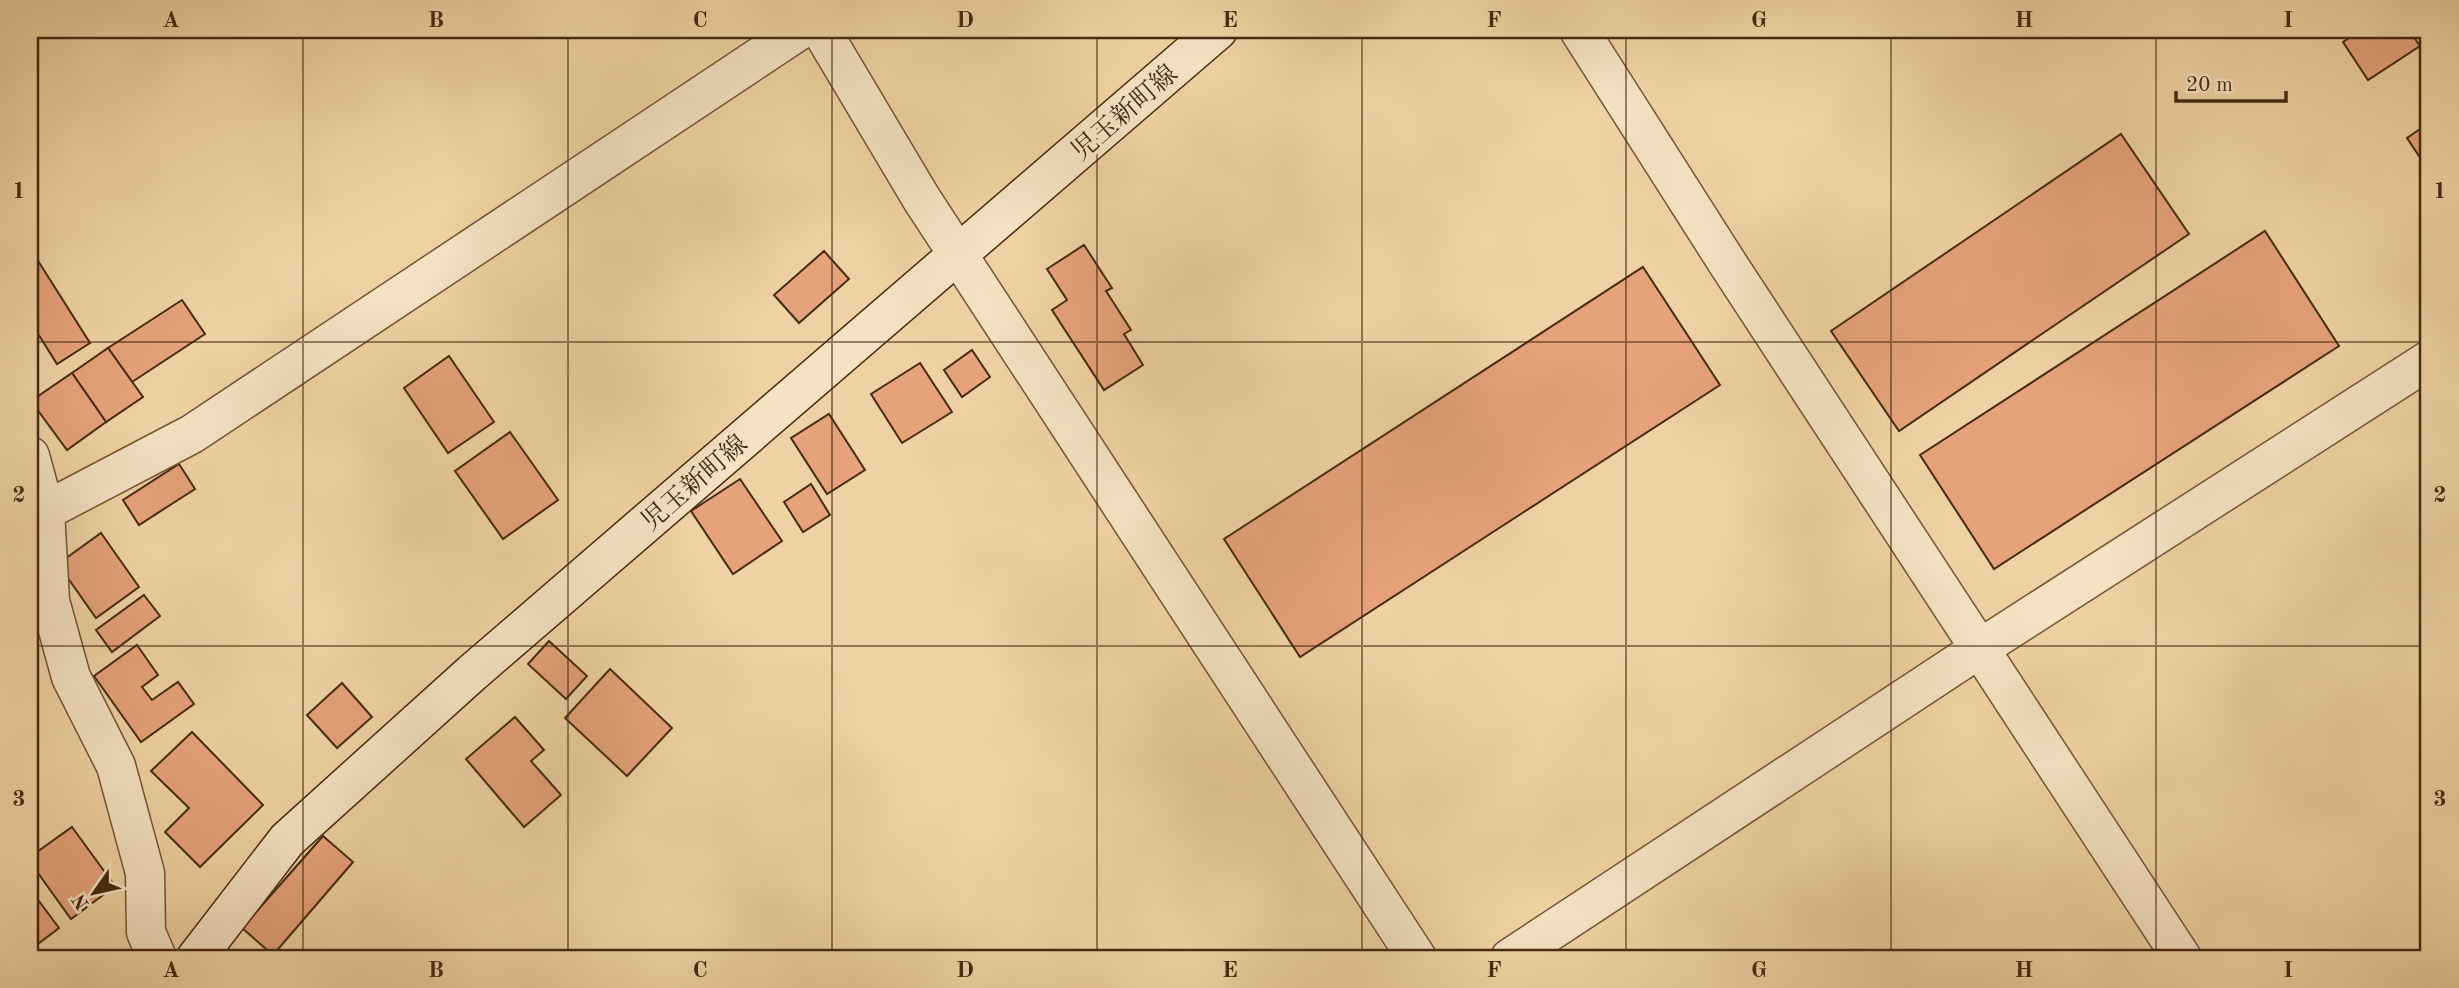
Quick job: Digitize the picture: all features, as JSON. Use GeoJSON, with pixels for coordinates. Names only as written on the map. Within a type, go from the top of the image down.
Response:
{"type":"FeatureCollection","features":[{"type":"Feature","properties":{"kind":"street"},"geometry":{"type":"LineString","coordinates":[[45,510],[192,434],[800,30]]}},
{"type":"Feature","properties":{"kind":"street"},"geometry":{"type":"LineString","coordinates":[[821,30],[921,198],[961,255],[1417,958]]}},
{"type":"Feature","properties":{"kind":"street","name":"児玉新町線"},"geometry":{"type":"LineString","coordinates":[[196,958],[288,840],[482,665],[961,255],[1218,30]]}},
{"type":"Feature","properties":{"kind":"street"},"geometry":{"type":"LineString","coordinates":[[1579,30],[2182,958]]}},
{"type":"Feature","properties":{"kind":"street"},"geometry":{"type":"LineString","coordinates":[[1510,958],[1979,649],[2429,360]]}},
{"type":"Feature","properties":{"kind":"street"},"geometry":{"type":"LineString","coordinates":[[30,456],[45,510],[40,610],[116,766],[145,873],[146,932],[157,958]]}},
{"type":"Feature","properties":{"kind":"building"},"geometry":{"type":"Polygon","coordinates":[[[2361,30],[2409,30],[2420,46],[2368,80],[2343,42],[2361,30]]]}},
{"type":"Feature","properties":{"kind":"building"},"geometry":{"type":"Polygon","coordinates":[[[2429,123],[2429,171],[2407,138],[2429,123]]]}},
{"type":"Feature","properties":{"kind":"building"},"geometry":{"type":"Polygon","coordinates":[[[2121,134],[2189,234],[1899,431],[1831,331],[2121,134]]]}},
{"type":"Feature","properties":{"kind":"building"},"geometry":{"type":"Polygon","coordinates":[[[2265,231],[2339,346],[1994,569],[1920,455],[2265,231]]]}},
{"type":"Feature","properties":{"kind":"building"},"geometry":{"type":"Polygon","coordinates":[[[1084,245],[1112,288],[1106,291],[1131,330],[1124,334],[1143,365],[1104,390],[1052,310],[1067,300],[1047,269],[1084,245]]]}},
{"type":"Feature","properties":{"kind":"building"},"geometry":{"type":"Polygon","coordinates":[[[824,251],[849,279],[799,323],[774,295],[824,251]]]}},
{"type":"Feature","properties":{"kind":"building"},"geometry":{"type":"Polygon","coordinates":[[[35,256],[90,343],[57,364],[30,321],[30,259],[35,256]]]}},
{"type":"Feature","properties":{"kind":"building"},"geometry":{"type":"Polygon","coordinates":[[[1643,267],[1720,385],[1300,657],[1224,539],[1643,267]]]}},
{"type":"Feature","properties":{"kind":"building"},"geometry":{"type":"Polygon","coordinates":[[[182,300],[205,334],[132,382],[108,348],[182,300]]]}},
{"type":"Feature","properties":{"kind":"building"},"geometry":{"type":"Polygon","coordinates":[[[108,348],[143,397],[106,422],[72,373],[108,348]]]}},
{"type":"Feature","properties":{"kind":"building"},"geometry":{"type":"Polygon","coordinates":[[[972,350],[990,377],[962,397],[944,370],[972,350]]]}},
{"type":"Feature","properties":{"kind":"building"},"geometry":{"type":"Polygon","coordinates":[[[449,356],[494,422],[448,453],[404,388],[449,356]]]}},
{"type":"Feature","properties":{"kind":"building"},"geometry":{"type":"Polygon","coordinates":[[[920,363],[952,412],[902,443],[871,394],[920,363]]]}},
{"type":"Feature","properties":{"kind":"building"},"geometry":{"type":"Polygon","coordinates":[[[72,373],[106,422],[67,450],[31,401],[72,373]]]}},
{"type":"Feature","properties":{"kind":"building"},"geometry":{"type":"Polygon","coordinates":[[[829,414],[865,470],[827,494],[791,438],[829,414]]]}},
{"type":"Feature","properties":{"kind":"building"},"geometry":{"type":"Polygon","coordinates":[[[510,432],[558,500],[503,539],[455,471],[510,432]]]}},
{"type":"Feature","properties":{"kind":"building"},"geometry":{"type":"Polygon","coordinates":[[[179,464],[195,489],[139,525],[123,500],[179,464]]]}},
{"type":"Feature","properties":{"kind":"building"},"geometry":{"type":"Polygon","coordinates":[[[740,479],[782,541],[733,574],[691,511],[740,479]]]}},
{"type":"Feature","properties":{"kind":"building"},"geometry":{"type":"Polygon","coordinates":[[[811,484],[830,515],[803,532],[784,502],[811,484]]]}},
{"type":"Feature","properties":{"kind":"building"},"geometry":{"type":"Polygon","coordinates":[[[101,533],[139,587],[96,618],[58,564],[101,533]]]}},
{"type":"Feature","properties":{"kind":"building"},"geometry":{"type":"Polygon","coordinates":[[[144,595],[160,616],[112,652],[96,630],[144,595]]]}},
{"type":"Feature","properties":{"kind":"building"},"geometry":{"type":"Polygon","coordinates":[[[549,641],[587,676],[566,699],[528,664],[549,641]]]}},
{"type":"Feature","properties":{"kind":"building"},"geometry":{"type":"Polygon","coordinates":[[[137,645],[158,675],[142,687],[152,700],[178,682],[194,704],[141,742],[94,676],[137,645]]]}},
{"type":"Feature","properties":{"kind":"building"},"geometry":{"type":"Polygon","coordinates":[[[610,669],[672,728],[627,776],[565,718],[610,669]]]}},
{"type":"Feature","properties":{"kind":"building"},"geometry":{"type":"Polygon","coordinates":[[[342,683],[372,717],[337,748],[307,715],[342,683]]]}},
{"type":"Feature","properties":{"kind":"building"},"geometry":{"type":"Polygon","coordinates":[[[515,717],[544,750],[531,761],[561,795],[524,827],[466,759],[515,717]]]}},
{"type":"Feature","properties":{"kind":"building"},"geometry":{"type":"Polygon","coordinates":[[[192,732],[263,805],[200,867],[165,832],[189,808],[151,771],[192,732]]]}},
{"type":"Feature","properties":{"kind":"building"},"geometry":{"type":"Polygon","coordinates":[[[72,827],[115,886],[71,919],[30,862],[30,857],[72,827]]]}},
{"type":"Feature","properties":{"kind":"building"},"geometry":{"type":"Polygon","coordinates":[[[323,836],[353,862],[273,955],[242,928],[323,836]]]}},
{"type":"Feature","properties":{"kind":"building"},"geometry":{"type":"Polygon","coordinates":[[[30,889],[59,928],[30,950],[30,889]]]}}]}
